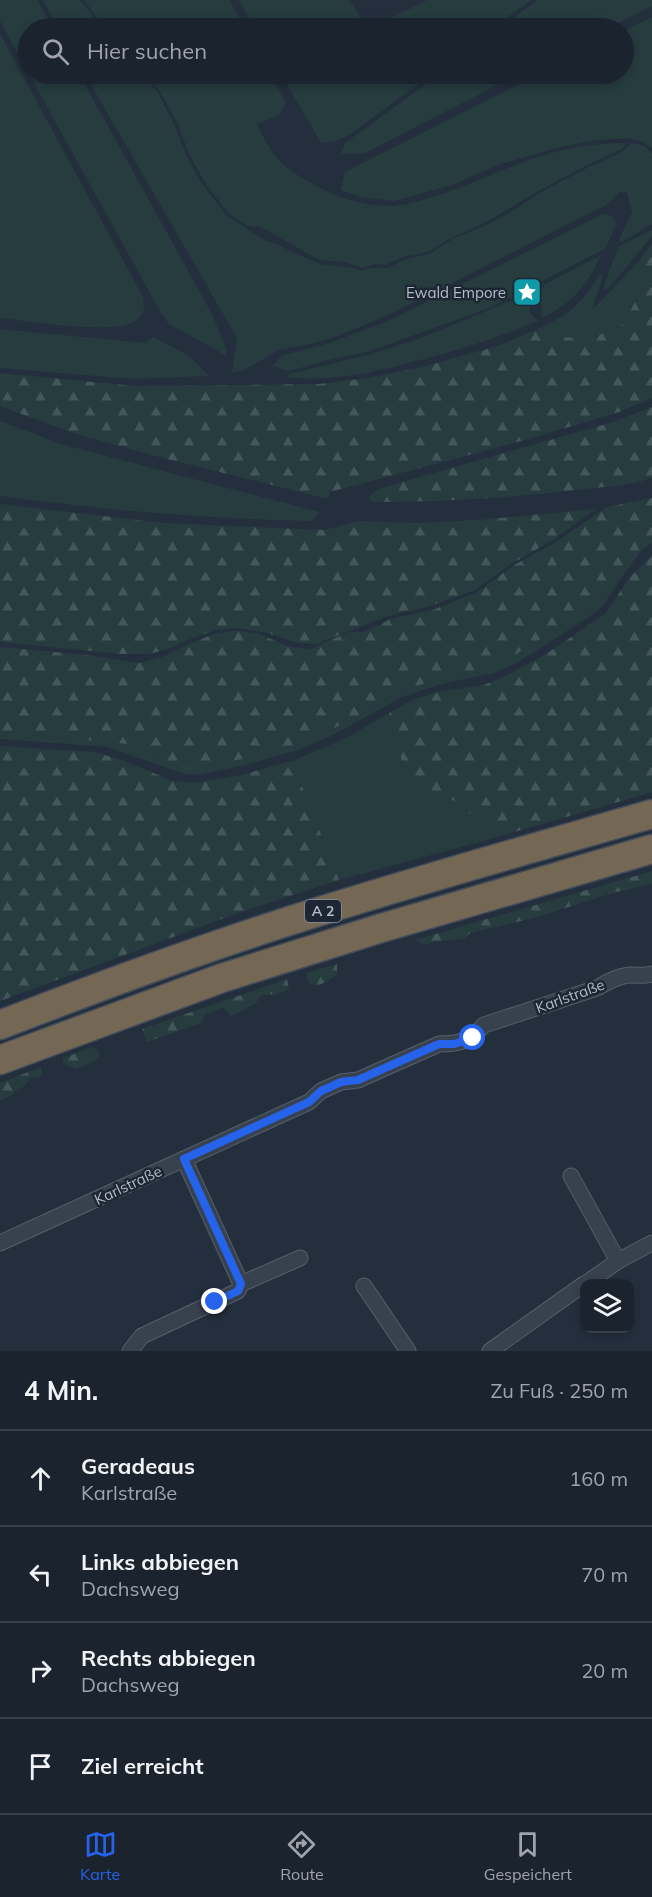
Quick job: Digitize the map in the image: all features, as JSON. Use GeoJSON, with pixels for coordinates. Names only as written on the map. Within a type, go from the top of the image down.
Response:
{"type":"FeatureCollection","features":[{"type":"Feature","properties":{"kind":"highway","name":"A 2"},"geometry":{"type":"LineString","coordinates":[[0,1025],[105,984],[288,921],[652,814]]}},
{"type":"Feature","properties":{"kind":"highway","name":"A 2"},"geometry":{"type":"LineString","coordinates":[[0,1060],[222,978],[378,929],[652,849]]}},
{"type":"Feature","properties":{"kind":"street","name":"Karlstraße"},"geometry":{"type":"LineString","coordinates":[[0,1243],[309,1102],[321,1091],[341,1082],[358,1080],[439,1044],[454,1044],[473,1038],[484,1025],[597,988],[607,982],[629,975],[652,974]]}},
{"type":"Feature","properties":{"kind":"street"},"geometry":{"type":"LineString","coordinates":[[184,1159],[241,1284]]}},
{"type":"Feature","properties":{"kind":"street"},"geometry":{"type":"LineString","coordinates":[[571,1176],[618,1261]]}},
{"type":"Feature","properties":{"kind":"street"},"geometry":{"type":"LineString","coordinates":[[592,1279],[618,1261],[652,1243]]}},
{"type":"Feature","properties":{"kind":"street"},"geometry":{"type":"LineString","coordinates":[[130,1351],[142,1336],[238,1291],[241,1284],[300,1258]]}},
{"type":"Feature","properties":{"kind":"street"},"geometry":{"type":"LineString","coordinates":[[364,1286],[408,1351]]}},
{"type":"Feature","properties":{"kind":"street"},"geometry":{"type":"LineString","coordinates":[[490,1351],[580,1288]]}},
{"type":"Feature","properties":{"kind":"green space"},"geometry":{"type":"Polygon","coordinates":[[[0,0],[37,0],[47,18],[18,18],[18,54],[0,21],[0,0]]]}},
{"type":"Feature","properties":{"kind":"green space"},"geometry":{"type":"Polygon","coordinates":[[[43,0],[80,0],[94,18],[53,18],[43,0]]]}},
{"type":"Feature","properties":{"kind":"green space"},"geometry":{"type":"Polygon","coordinates":[[[84,0],[229,0],[239,18],[98,18],[84,0]]]}},
{"type":"Feature","properties":{"kind":"green space"},"geometry":{"type":"Polygon","coordinates":[[[239,0],[350,0],[360,18],[249,18],[239,0]]]}},
{"type":"Feature","properties":{"kind":"green space"},"geometry":{"type":"Polygon","coordinates":[[[427,0],[531,0],[507,18],[391,18],[427,0]]]}},
{"type":"Feature","properties":{"kind":"green space"},"geometry":{"type":"Polygon","coordinates":[[[538,0],[652,0],[652,6],[628,18],[514,18],[538,0]]]}},
{"type":"Feature","properties":{"kind":"green space"},"geometry":{"type":"Polygon","coordinates":[[[652,17],[652,148],[643,142],[629,138],[599,140],[560,147],[501,164],[452,185],[394,201],[360,197],[341,190],[345,172],[519,84],[634,84],[634,26],[652,17]]]}},
{"type":"Feature","properties":{"kind":"green space"},"geometry":{"type":"Polygon","coordinates":[[[0,34],[18,67],[18,84],[27,84],[143,297],[144,312],[134,322],[123,326],[107,327],[49,324],[0,318],[0,34]]]}},
{"type":"Feature","properties":{"kind":"green space"},"geometry":{"type":"Polygon","coordinates":[[[35,84],[85,84],[212,314],[227,351],[225,355],[169,324],[35,84]]]}},
{"type":"Feature","properties":{"kind":"green space"},"geometry":{"type":"Polygon","coordinates":[[[91,84],[151,84],[157,91],[174,124],[186,155],[200,181],[226,215],[266,241],[320,264],[355,268],[360,271],[386,268],[405,259],[429,254],[456,237],[487,225],[541,192],[622,152],[632,143],[645,146],[652,154],[652,224],[620,243],[620,237],[632,212],[627,193],[620,192],[606,205],[395,312],[338,336],[279,350],[244,370],[232,373],[237,338],[91,84]]]}},
{"type":"Feature","properties":{"kind":"green space"},"geometry":{"type":"Polygon","coordinates":[[[153,84],[276,84],[286,103],[279,115],[257,124],[274,154],[294,173],[325,190],[372,205],[395,206],[422,200],[563,150],[626,143],[622,149],[587,165],[432,250],[406,256],[385,265],[376,264],[362,268],[344,262],[319,260],[261,227],[245,225],[228,213],[206,184],[189,154],[178,124],[153,84]]]}},
{"type":"Feature","properties":{"kind":"green space"},"geometry":{"type":"Polygon","coordinates":[[[287,84],[418,84],[348,136],[333,142],[321,143],[287,84]]]}},
{"type":"Feature","properties":{"kind":"green space"},"geometry":{"type":"Polygon","coordinates":[[[426,84],[500,84],[365,153],[341,154],[345,143],[426,84]]]}},
{"type":"Feature","properties":{"kind":"green space"},"geometry":{"type":"Polygon","coordinates":[[[603,214],[613,217],[616,222],[606,248],[542,281],[531,277],[511,286],[516,295],[484,310],[370,351],[289,371],[272,366],[281,356],[329,343],[386,322],[603,214]]]}},
{"type":"Feature","properties":{"kind":"green space"},"geometry":{"type":"Polygon","coordinates":[[[652,230],[652,236],[608,289],[603,289],[618,247],[652,230]]]}},
{"type":"Feature","properties":{"kind":"green space"},"geometry":{"type":"Polygon","coordinates":[[[652,244],[652,398],[619,412],[532,438],[330,492],[328,499],[73,433],[0,406],[0,373],[135,386],[320,384],[367,378],[422,367],[498,346],[536,330],[554,337],[592,338],[623,324],[641,291],[638,262],[652,244]]]}},
{"type":"Feature","properties":{"kind":"green space"},"geometry":{"type":"Polygon","coordinates":[[[601,255],[590,276],[577,293],[541,319],[542,305],[532,300],[540,296],[544,285],[601,255]]]}},
{"type":"Feature","properties":{"kind":"green space"},"geometry":{"type":"Polygon","coordinates":[[[638,262],[641,291],[623,324],[592,338],[553,337],[536,330],[574,308],[587,294],[600,274],[603,275],[592,310],[638,262]]]}},
{"type":"Feature","properties":{"kind":"green space"},"geometry":{"type":"Polygon","coordinates":[[[517,298],[521,306],[529,302],[531,305],[529,312],[538,321],[494,338],[388,368],[338,377],[288,377],[289,374],[372,354],[424,337],[517,298]]]}},
{"type":"Feature","properties":{"kind":"green space"},"geometry":{"type":"Polygon","coordinates":[[[0,329],[146,343],[153,337],[189,356],[209,376],[133,379],[0,368],[0,329]]]}},
{"type":"Feature","properties":{"kind":"green space"},"geometry":{"type":"Polygon","coordinates":[[[652,407],[652,478],[614,486],[499,497],[372,502],[369,497],[378,489],[613,422],[652,407]]]}},
{"type":"Feature","properties":{"kind":"green space"},"geometry":{"type":"Polygon","coordinates":[[[0,421],[61,444],[319,512],[312,521],[234,518],[117,510],[0,496],[0,421]]]}},
{"type":"Feature","properties":{"kind":"green space"},"geometry":{"type":"Polygon","coordinates":[[[652,498],[652,542],[641,551],[621,578],[583,613],[503,662],[401,692],[345,723],[302,743],[253,757],[193,769],[176,767],[152,753],[127,744],[0,732],[0,647],[87,655],[139,663],[162,657],[216,633],[237,631],[257,633],[290,647],[310,649],[349,632],[363,632],[390,619],[433,610],[477,592],[514,565],[553,544],[607,507],[652,498]]]}},
{"type":"Feature","properties":{"kind":"green space"},"geometry":{"type":"Polygon","coordinates":[[[0,504],[163,523],[325,530],[357,521],[414,523],[479,520],[596,509],[475,590],[430,606],[388,616],[316,644],[297,643],[268,633],[237,628],[217,630],[150,654],[121,654],[0,642],[0,504]]]}},
{"type":"Feature","properties":{"kind":"green space"},"geometry":{"type":"Polygon","coordinates":[[[652,555],[652,792],[498,837],[455,801],[408,785],[389,713],[415,699],[438,692],[484,685],[510,674],[549,652],[605,614],[629,578],[652,555]]]}},
{"type":"Feature","properties":{"kind":"green space"},"geometry":{"type":"Polygon","coordinates":[[[621,578],[602,607],[515,664],[494,673],[438,685],[402,697],[335,734],[298,750],[245,765],[198,775],[185,774],[107,747],[0,739],[0,732],[127,744],[152,753],[176,767],[253,757],[302,743],[345,723],[401,692],[503,662],[583,613],[621,578]]]}},
{"type":"Feature","properties":{"kind":"green space"},"geometry":{"type":"Polygon","coordinates":[[[389,713],[408,785],[455,801],[498,837],[339,880],[292,761],[348,737],[389,713]]]}},
{"type":"Feature","properties":{"kind":"green space"},"geometry":{"type":"Polygon","coordinates":[[[0,746],[93,752],[119,759],[173,781],[196,783],[241,775],[292,761],[339,880],[238,913],[0,1001],[0,746]]]}},
{"type":"Feature","properties":{"kind":"green space"},"geometry":{"type":"Polygon","coordinates":[[[652,871],[652,884],[616,892],[534,918],[470,933],[464,939],[438,941],[425,945],[415,940],[652,871]]]}},
{"type":"Feature","properties":{"kind":"green space"},"geometry":{"type":"Polygon","coordinates":[[[337,964],[337,975],[330,980],[315,985],[308,982],[306,973],[337,964]]]}},
{"type":"Feature","properties":{"kind":"green space"},"geometry":{"type":"Polygon","coordinates":[[[287,979],[289,989],[278,994],[261,995],[256,1003],[237,1013],[230,1016],[223,1007],[205,1015],[201,1023],[147,1042],[142,1029],[287,979]]]}},
{"type":"Feature","properties":{"kind":"green space"},"geometry":{"type":"Polygon","coordinates":[[[92,1047],[100,1055],[93,1062],[77,1069],[63,1064],[63,1058],[92,1047]]]}},
{"type":"Feature","properties":{"kind":"green space"},"geometry":{"type":"Polygon","coordinates":[[[41,1067],[42,1076],[31,1078],[23,1087],[0,1101],[0,1083],[41,1067]]]}},
{"type":"Feature","properties":{"kind":"place","name":"Ewald Empore"},"geometry":{"type":"Point","coordinates":[527,292]}},
{"type":"Feature","properties":{"kind":"route"},"geometry":{"type":"LineString","coordinates":[[215,1302],[238,1291],[241,1284],[184,1159],[309,1102],[321,1091],[341,1082],[358,1080],[439,1044],[454,1044],[473,1038]]}}]}
